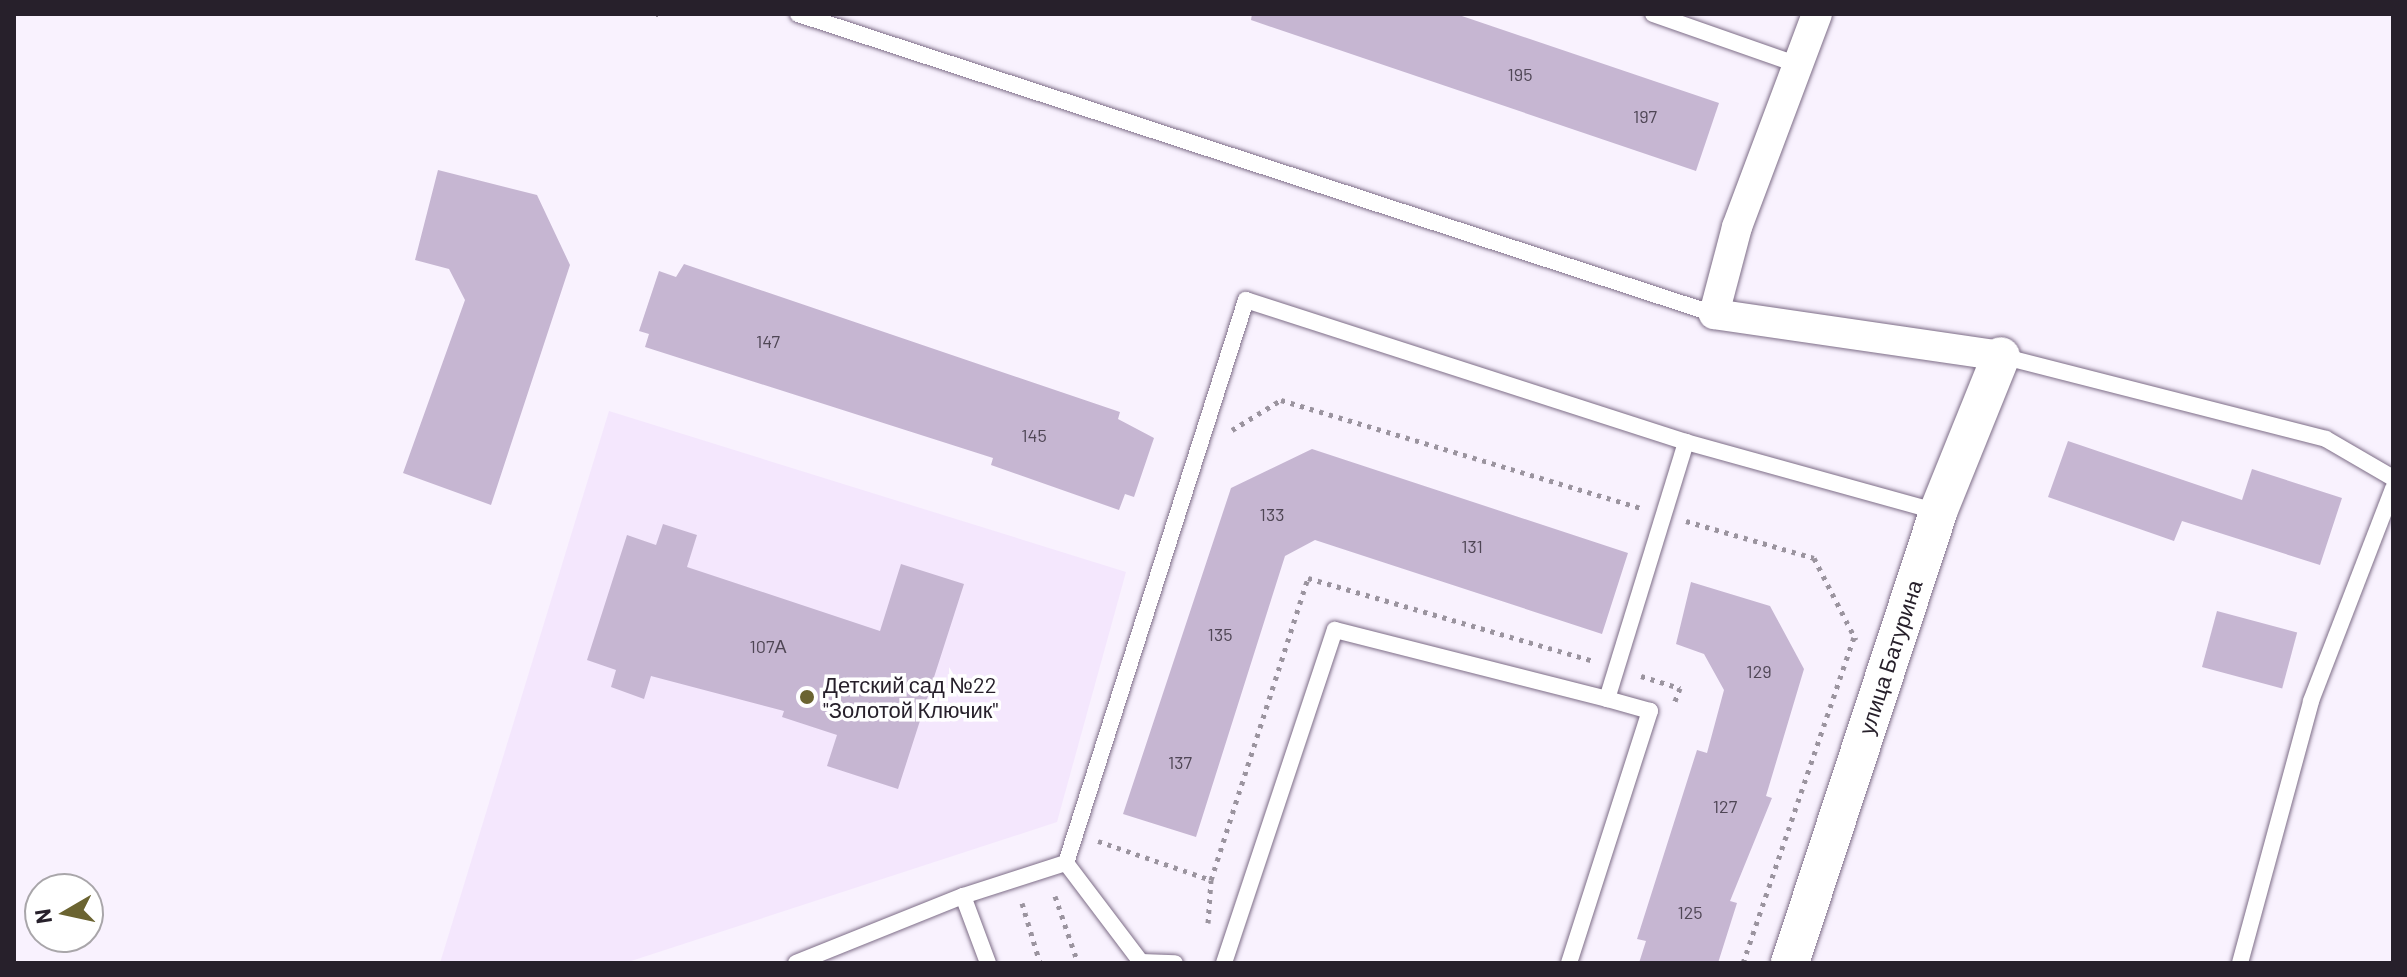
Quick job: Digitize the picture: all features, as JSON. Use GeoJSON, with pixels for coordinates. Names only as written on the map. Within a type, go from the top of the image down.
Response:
{"type":"FeatureCollection","features":[{"type":"Feature","properties":{"kind":"street"},"geometry":{"type":"LineString","coordinates":[[1817,14],[1737,227],[1714,314],[2001,356]]}},
{"type":"Feature","properties":{"kind":"street","name":"улица Батурина"},"geometry":{"type":"LineString","coordinates":[[1790,963],[1938,512],[2001,356]]}},
{"type":"Feature","properties":{"kind":"lane"},"geometry":{"type":"LineString","coordinates":[[798,14],[1714,314]]}},
{"type":"Feature","properties":{"kind":"lane"},"geometry":{"type":"LineString","coordinates":[[1653,14],[1799,65]]}},
{"type":"Feature","properties":{"kind":"lane"},"geometry":{"type":"LineString","coordinates":[[796,963],[963,896],[1016,886],[1066,863],[1246,300],[1686,442],[1938,512]]}},
{"type":"Feature","properties":{"kind":"lane"},"geometry":{"type":"LineString","coordinates":[[2001,356],[2326,439],[2393,478]]}},
{"type":"Feature","properties":{"kind":"lane"},"geometry":{"type":"LineString","coordinates":[[1607,699],[1686,442]]}},
{"type":"Feature","properties":{"kind":"lane"},"geometry":{"type":"LineString","coordinates":[[2240,963],[2311,701],[2393,488]]}},
{"type":"Feature","properties":{"kind":"lane"},"geometry":{"type":"LineString","coordinates":[[1224,963],[1335,630],[1650,711],[1569,963]]}},
{"type":"Feature","properties":{"kind":"lane"},"geometry":{"type":"LineString","coordinates":[[1066,863],[1141,962],[1175,963]]}},
{"type":"Feature","properties":{"kind":"lane"},"geometry":{"type":"LineString","coordinates":[[963,896],[988,963]]}},
{"type":"Feature","properties":{"kind":"path"},"geometry":{"type":"LineString","coordinates":[[1197,451],[1281,400],[1650,510],[1646,524]]}},
{"type":"Feature","properties":{"kind":"path"},"geometry":{"type":"LineString","coordinates":[[1664,514],[1814,558],[1880,687]]}},
{"type":"Feature","properties":{"kind":"path"},"geometry":{"type":"LineString","coordinates":[[1076,833],[1211,880],[1308,578],[1603,663]]}},
{"type":"Feature","properties":{"kind":"path"},"geometry":{"type":"LineString","coordinates":[[1743,963],[1854,636]]}},
{"type":"Feature","properties":{"kind":"path"},"geometry":{"type":"LineString","coordinates":[[1040,963],[1016,886],[1051,882],[1078,963]]}},
{"type":"Feature","properties":{"kind":"shaded area","name":"Детский сад №22 \"Золотой Ключик\""},"geometry":{"type":"Polygon","coordinates":[[[609,411],[1126,572],[1057,822],[625,963],[440,963],[609,411]]]}},
{"type":"Feature","properties":{"kind":"building"},"geometry":{"type":"Polygon","coordinates":[[[1252,14],[1456,14],[1719,103],[1696,171],[1251,20],[1252,14]]]}},
{"type":"Feature","properties":{"kind":"building"},"geometry":{"type":"Polygon","coordinates":[[[438,170],[537,195],[570,265],[491,505],[403,473],[465,300],[449,269],[415,260],[438,170]]]}},
{"type":"Feature","properties":{"kind":"building"},"geometry":{"type":"Polygon","coordinates":[[[684,264],[1120,412],[1118,419],[1154,438],[1134,497],[1125,494],[1119,510],[991,465],[993,458],[645,347],[649,334],[639,331],[659,271],[676,277],[684,264]]]}},
{"type":"Feature","properties":{"kind":"building"},"geometry":{"type":"Polygon","coordinates":[[[2068,441],[2242,500],[2252,469],[2342,498],[2320,565],[2182,521],[2174,541],[2048,497],[2068,441]]]}},
{"type":"Feature","properties":{"kind":"building"},"geometry":{"type":"Polygon","coordinates":[[[1312,449],[1628,553],[1602,634],[1315,540],[1285,556],[1196,837],[1123,814],[1231,488],[1312,449]]]}},
{"type":"Feature","properties":{"kind":"building"},"geometry":{"type":"Polygon","coordinates":[[[663,524],[697,535],[687,567],[880,631],[901,564],[964,584],[898,789],[827,766],[837,735],[782,717],[784,711],[651,676],[644,699],[611,687],[616,670],[587,660],[627,535],[656,545],[663,524]]]}},
{"type":"Feature","properties":{"kind":"building"},"geometry":{"type":"Polygon","coordinates":[[[1691,582],[1770,606],[1804,669],[1766,796],[1772,798],[1730,901],[1737,903],[1718,963],[1639,963],[1646,941],[1637,939],[1697,750],[1707,753],[1724,690],[1704,654],[1676,644],[1691,582]]]}},
{"type":"Feature","properties":{"kind":"building"},"geometry":{"type":"Polygon","coordinates":[[[2217,611],[2297,632],[2282,689],[2202,667],[2217,611]]]}},
{"type":"Feature","properties":{"kind":"place","name":"Детский сад №22 \"Золотой Ключик\""},"geometry":{"type":"Point","coordinates":[807,697]}}]}
